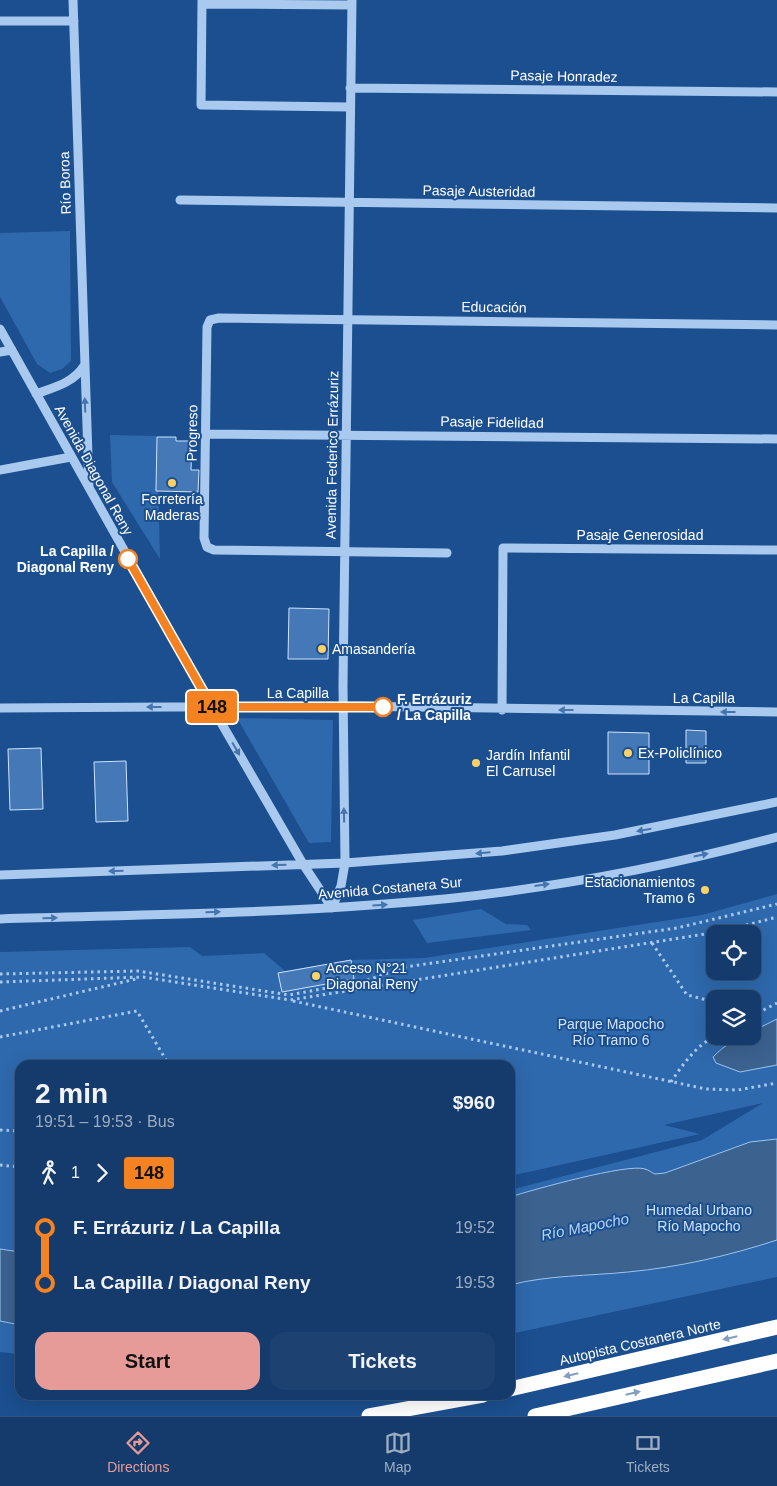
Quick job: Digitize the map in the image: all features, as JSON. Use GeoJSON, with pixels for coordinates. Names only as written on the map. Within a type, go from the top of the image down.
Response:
{"type":"FeatureCollection","features":[{"type":"Feature","properties":{"kind":"highway","name":"Autopista Costanera Norte"},"geometry":{"type":"LineString","coordinates":[[515,1388],[777,1327]]}},
{"type":"Feature","properties":{"kind":"highway"},"geometry":{"type":"LineString","coordinates":[[535,1416],[777,1361]]}},
{"type":"Feature","properties":{"kind":"highway"},"geometry":{"type":"LineString","coordinates":[[369,1416],[456,1400]]}},
{"type":"Feature","properties":{"kind":"street","name":"Río Boroa"},"geometry":{"type":"LineString","coordinates":[[73,0],[89,489]]}},
{"type":"Feature","properties":{"kind":"street"},"geometry":{"type":"LineString","coordinates":[[350,107],[200,105],[202,2],[352,3]]}},
{"type":"Feature","properties":{"kind":"street","name":"Avenida Federico Errázuriz"},"geometry":{"type":"LineString","coordinates":[[332,908],[342,886],[345,864],[343,706],[352,3]]}},
{"type":"Feature","properties":{"kind":"street"},"geometry":{"type":"LineString","coordinates":[[0,21],[74,21]]}},
{"type":"Feature","properties":{"kind":"street","name":"Pasaje Honradez"},"geometry":{"type":"LineString","coordinates":[[350,88],[777,92]]}},
{"type":"Feature","properties":{"kind":"street","name":"Pasaje Austeridad"},"geometry":{"type":"LineString","coordinates":[[180,200],[777,208]]}},
{"type":"Feature","properties":{"kind":"street","name":"Educación"},"geometry":{"type":"LineString","coordinates":[[210,320],[218,318],[777,324]]}},
{"type":"Feature","properties":{"kind":"street","name":"Progreso"},"geometry":{"type":"LineString","coordinates":[[210,320],[207,328],[204,538],[207,547],[214,550],[345,552]]}},
{"type":"Feature","properties":{"kind":"street","name":"Avenida Diagonal Reny"},"geometry":{"type":"LineString","coordinates":[[0,329],[212,707],[303,864],[332,908]]}},
{"type":"Feature","properties":{"kind":"street"},"geometry":{"type":"LineString","coordinates":[[0,352],[12,350]]}},
{"type":"Feature","properties":{"kind":"street"},"geometry":{"type":"LineString","coordinates":[[36,394],[69,382],[78,375],[84,366]]}},
{"type":"Feature","properties":{"kind":"street","name":"Pasaje Fidelidad"},"geometry":{"type":"LineString","coordinates":[[206,434],[777,439]]}},
{"type":"Feature","properties":{"kind":"street"},"geometry":{"type":"LineString","coordinates":[[0,470],[71,457]]}},
{"type":"Feature","properties":{"kind":"street","name":"Pasaje Generosidad"},"geometry":{"type":"LineString","coordinates":[[502,710],[503,548],[777,550]]}},
{"type":"Feature","properties":{"kind":"street"},"geometry":{"type":"LineString","coordinates":[[345,552],[447,553]]}},
{"type":"Feature","properties":{"kind":"street","name":"La Capilla"},"geometry":{"type":"LineString","coordinates":[[0,708],[343,706],[502,710],[777,712]]}},
{"type":"Feature","properties":{"kind":"street","name":"Avenida Costanera Sur"},"geometry":{"type":"LineString","coordinates":[[0,875],[345,864],[502,851],[570,842],[680,823],[777,802]]}},
{"type":"Feature","properties":{"kind":"street","name":"Avenida Costanera Sur"},"geometry":{"type":"LineString","coordinates":[[0,919],[332,908],[441,898],[563,882],[689,858],[777,837]]}},
{"type":"Feature","properties":{"kind":"path"},"geometry":{"type":"LineString","coordinates":[[0,974],[138,971],[289,995],[365,981],[405,967],[676,928],[777,904]]}},
{"type":"Feature","properties":{"kind":"path"},"geometry":{"type":"LineString","coordinates":[[290,1000],[724,931],[777,917]]}},
{"type":"Feature","properties":{"kind":"path"},"geometry":{"type":"LineString","coordinates":[[652,943],[687,995],[706,1000]]}},
{"type":"Feature","properties":{"kind":"path"},"geometry":{"type":"LineString","coordinates":[[0,1011],[143,977]]}},
{"type":"Feature","properties":{"kind":"path"},"geometry":{"type":"LineString","coordinates":[[0,982],[143,977],[290,1000],[706,1089],[738,1090],[777,1083]]}},
{"type":"Feature","properties":{"kind":"path"},"geometry":{"type":"LineString","coordinates":[[761,1012],[777,1003]]}},
{"type":"Feature","properties":{"kind":"path"},"geometry":{"type":"LineString","coordinates":[[0,1036],[137,1011],[166,1060]]}},
{"type":"Feature","properties":{"kind":"path"},"geometry":{"type":"LineString","coordinates":[[670,1082],[685,1061],[706,1041]]}},
{"type":"Feature","properties":{"kind":"path"},"geometry":{"type":"LineString","coordinates":[[0,1130],[15,1131]]}},
{"type":"Feature","properties":{"kind":"path"},"geometry":{"type":"LineString","coordinates":[[0,1165],[15,1166]]}},
{"type":"Feature","properties":{"kind":"green space"},"geometry":{"type":"Polygon","coordinates":[[[70,231],[71,361],[62,369],[50,373],[37,364],[0,297],[0,233],[70,231]]]}},
{"type":"Feature","properties":{"kind":"green space"},"geometry":{"type":"Polygon","coordinates":[[[110,435],[157,436],[160,559],[112,482],[110,435]]]}},
{"type":"Feature","properties":{"kind":"green space"},"geometry":{"type":"Polygon","coordinates":[[[237,718],[333,720],[331,842],[309,843],[237,718]]]}},
{"type":"Feature","properties":{"kind":"green space","name":"Parque Mapocho Río Tramo 6"},"geometry":{"type":"Polygon","coordinates":[[[777,894],[777,1277],[515,1333],[515,1189],[702,1140],[763,1103],[664,1125],[700,1134],[515,1175],[515,1060],[15,1060],[15,1354],[0,1352],[0,952],[190,947],[202,956],[264,953],[285,971],[351,960],[424,958],[702,915],[777,894]]]}},
{"type":"Feature","properties":{"kind":"green space"},"geometry":{"type":"Polygon","coordinates":[[[481,909],[506,924],[527,925],[531,930],[427,943],[413,920],[481,909]]]}},
{"type":"Feature","properties":{"kind":"water"},"geometry":{"type":"Polygon","coordinates":[[[777,1019],[777,1065],[740,1072],[716,1063],[713,1057],[728,1045],[761,1045],[761,1027],[777,1019]]]}},
{"type":"Feature","properties":{"kind":"water","name":"Humedal Urbano Río Mapocho"},"geometry":{"type":"Polygon","coordinates":[[[777,1139],[777,1240],[722,1256],[685,1264],[515,1284],[515,1196],[579,1178],[620,1170],[635,1168],[645,1169],[655,1174],[665,1173],[750,1142],[777,1139]]]}},
{"type":"Feature","properties":{"kind":"water"},"geometry":{"type":"Polygon","coordinates":[[[0,1249],[15,1251],[15,1324],[0,1321],[0,1249]]]}},
{"type":"Feature","properties":{"kind":"building"},"geometry":{"type":"Polygon","coordinates":[[[157,437],[176,437],[176,441],[192,441],[191,470],[199,470],[198,492],[156,491],[157,437]]]}},
{"type":"Feature","properties":{"kind":"building"},"geometry":{"type":"Polygon","coordinates":[[[289,608],[329,609],[328,659],[288,659],[289,608]]]}},
{"type":"Feature","properties":{"kind":"building"},"geometry":{"type":"Polygon","coordinates":[[[686,730],[706,731],[706,763],[686,763],[686,730]]]}},
{"type":"Feature","properties":{"kind":"building","name":"Ex-Policlínico"},"geometry":{"type":"Polygon","coordinates":[[[608,732],[649,733],[649,774],[608,774],[608,732]]]}},
{"type":"Feature","properties":{"kind":"building"},"geometry":{"type":"Polygon","coordinates":[[[41,748],[43,809],[10,810],[8,749],[41,748]]]}},
{"type":"Feature","properties":{"kind":"building"},"geometry":{"type":"Polygon","coordinates":[[[126,761],[128,821],[96,822],[94,762],[126,761]]]}},
{"type":"Feature","properties":{"kind":"building","name":"Acceso N°21 Diagonal Reny"},"geometry":{"type":"Polygon","coordinates":[[[351,960],[354,979],[282,992],[278,973],[351,960]]]}},
{"type":"Feature","properties":{"kind":"bus line","name":"148"},"geometry":{"type":"LineString","coordinates":[[128,559],[212,707],[383,707]]}},
{"type":"Feature","properties":{"kind":"place","name":"Ferretería Maderas"},"geometry":{"type":"Point","coordinates":[172,483]}},
{"type":"Feature","properties":{"kind":"place","name":"La Capilla / Diagonal Reny"},"geometry":{"type":"Point","coordinates":[128,559]}},
{"type":"Feature","properties":{"kind":"place","name":"Amasandería"},"geometry":{"type":"Point","coordinates":[322,649]}},
{"type":"Feature","properties":{"kind":"place","name":"F. Errázuriz / La Capilla"},"geometry":{"type":"Point","coordinates":[383,707]}},
{"type":"Feature","properties":{"kind":"place","name":"Ex-Policlínico"},"geometry":{"type":"Point","coordinates":[628,753]}},
{"type":"Feature","properties":{"kind":"place","name":"Jardín Infantil El Carrusel"},"geometry":{"type":"Point","coordinates":[476,763]}},
{"type":"Feature","properties":{"kind":"place","name":"Estacionamientos Tramo 6"},"geometry":{"type":"Point","coordinates":[705,890]}},
{"type":"Feature","properties":{"kind":"place","name":"Acceso N°21 Diagonal Reny"},"geometry":{"type":"Point","coordinates":[316,976]}},
{"type":"Feature","properties":{"kind":"water label","name":"Río Mapocho"},"geometry":{"type":"Point","coordinates":[585,1227]}}]}
